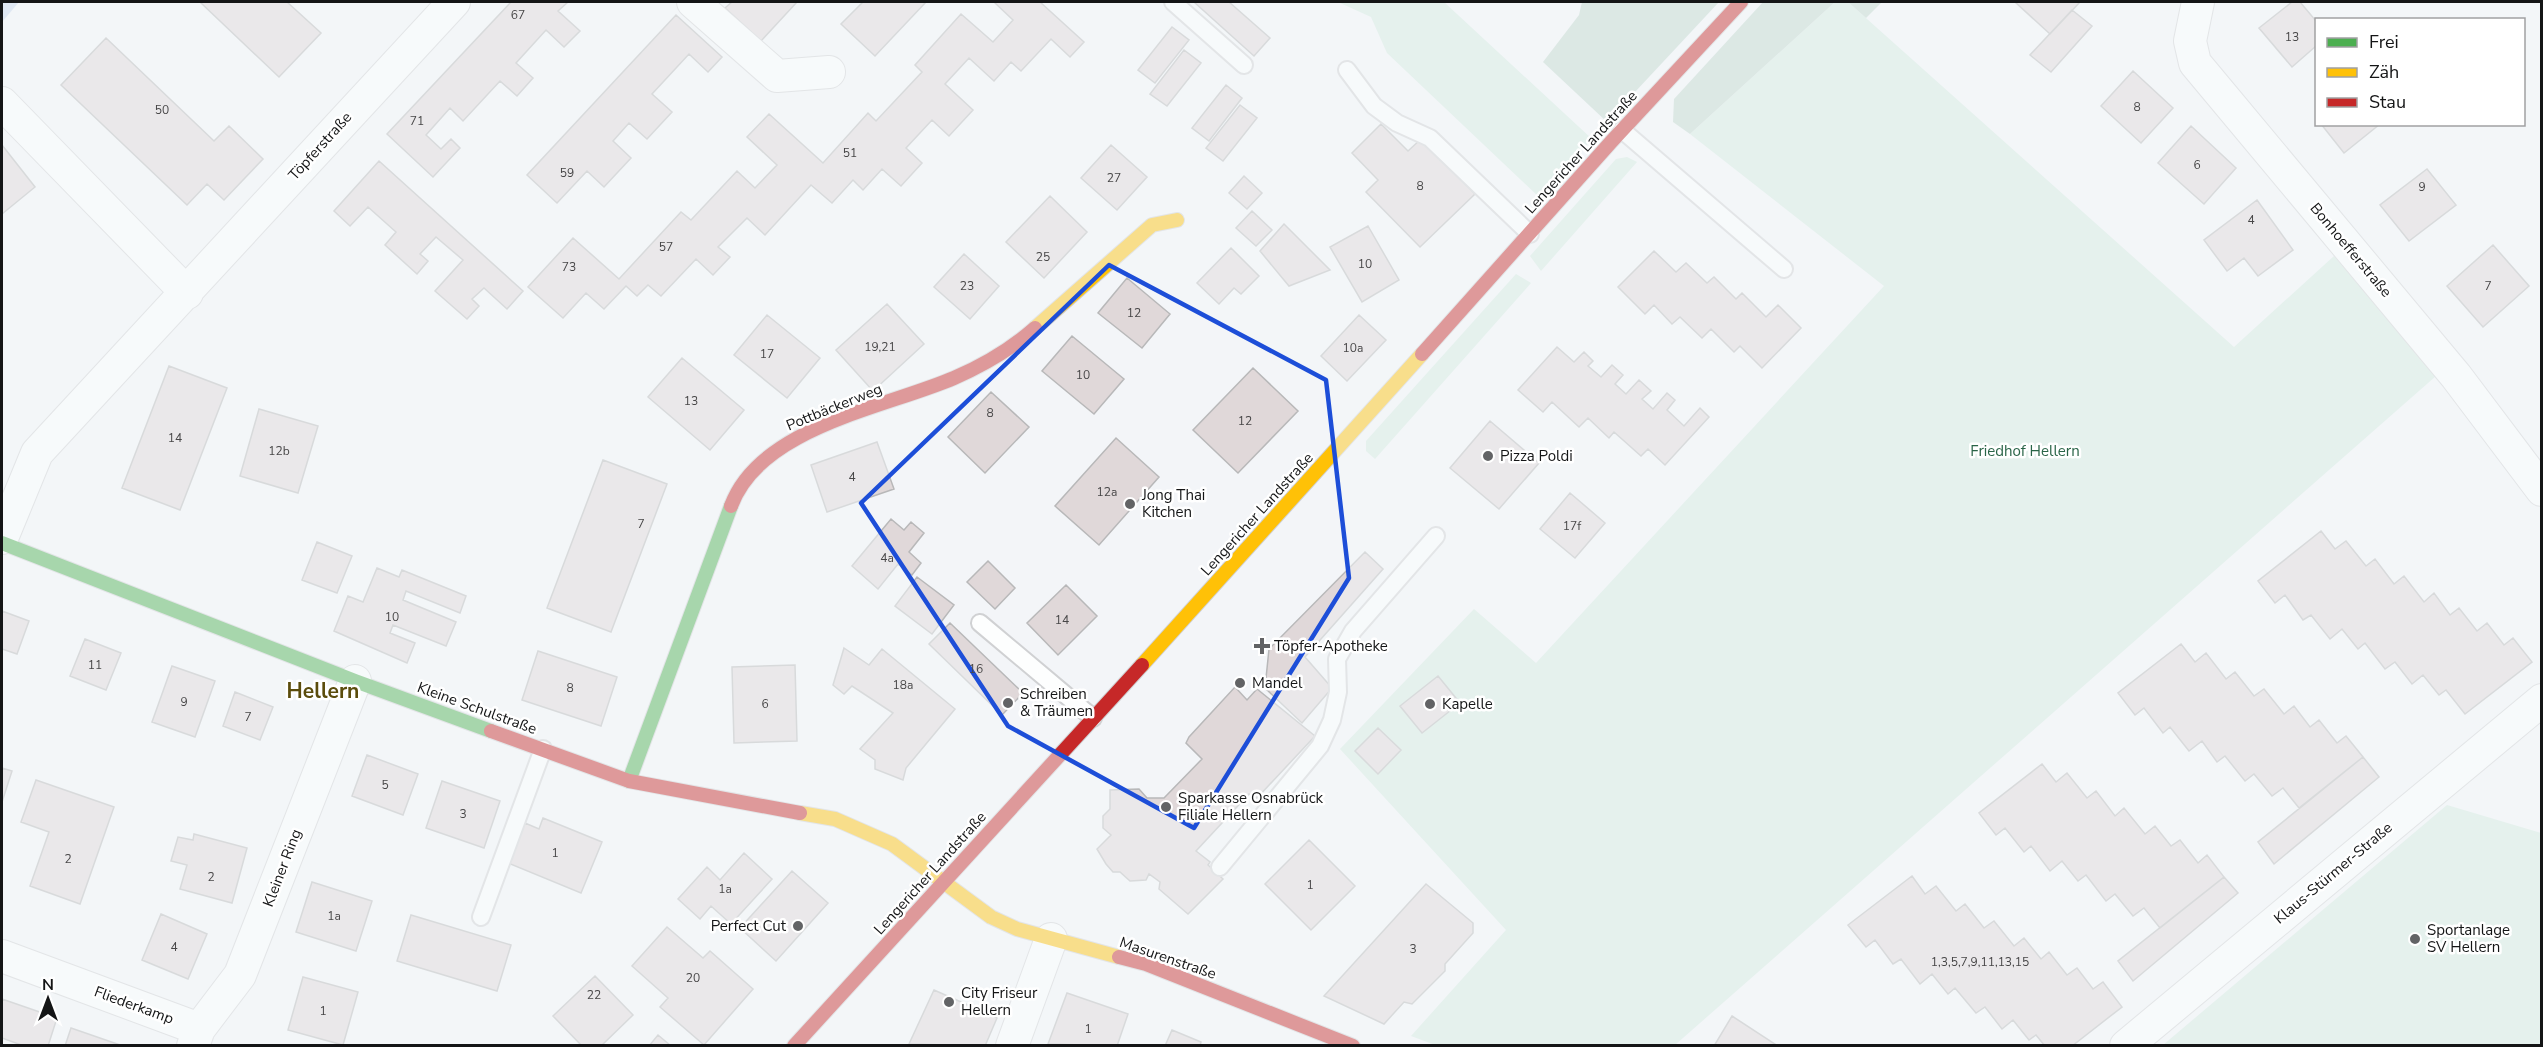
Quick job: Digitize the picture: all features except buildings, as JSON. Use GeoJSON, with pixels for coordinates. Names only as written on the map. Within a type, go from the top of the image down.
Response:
{"type":"FeatureCollection","features":[{"type":"Feature","properties":{"kind":"street","name":"Töpferstraße"},"geometry":{"type":"LineString","coordinates":[[2,538],[37,453],[454,2]]}},
{"type":"Feature","properties":{"kind":"street"},"geometry":{"type":"LineString","coordinates":[[693,2],[777,76],[829,72]]}},
{"type":"Feature","properties":{"kind":"street","name":"Lengericher Landstraße"},"geometry":{"type":"LineString","coordinates":[[795,1046],[1334,454],[1622,130],[1741,2]]}},
{"type":"Feature","properties":{"kind":"street","name":"Bonhoefferstraße"},"geometry":{"type":"LineString","coordinates":[[2198,2],[2190,41],[2195,63],[2456,376],[2541,490]]}},
{"type":"Feature","properties":{"kind":"street"},"geometry":{"type":"LineString","coordinates":[[2,103],[187,292]]}},
{"type":"Feature","properties":{"kind":"street","name":"Pottbäckerweg"},"geometry":{"type":"LineString","coordinates":[[629,781],[734,498],[763,460],[800,435],[952,379],[987,363],[1019,342],[1152,225],[1177,220]]}},
{"type":"Feature","properties":{"kind":"street","name":"Kleine Schulstraße"},"geometry":{"type":"LineString","coordinates":[[2,543],[355,681],[629,781],[835,819],[892,844],[944,883]]}},
{"type":"Feature","properties":{"kind":"street","name":"Kleiner Ring"},"geometry":{"type":"LineString","coordinates":[[196,1037],[240,975],[355,681]]}},
{"type":"Feature","properties":{"kind":"street","name":"Klaus-Stürmer-Straße"},"geometry":{"type":"LineString","coordinates":[[2126,1046],[2541,700]]}},
{"type":"Feature","properties":{"kind":"street","name":"Masurenstraße"},"geometry":{"type":"LineString","coordinates":[[944,883],[991,917],[1051,939],[1146,964],[1353,1046]]}},
{"type":"Feature","properties":{"kind":"street"},"geometry":{"type":"LineString","coordinates":[[1012,1046],[1051,939]]}},
{"type":"Feature","properties":{"kind":"street","name":"Fliederkamp"},"geometry":{"type":"LineString","coordinates":[[2,956],[196,1037]]}},
{"type":"Feature","properties":{"kind":"lane"},"geometry":{"type":"LineString","coordinates":[[1173,2],[1244,65]]}},
{"type":"Feature","properties":{"kind":"lane"},"geometry":{"type":"LineString","coordinates":[[1347,70],[1374,106],[1397,123],[1430,138],[1530,234]]}},
{"type":"Feature","properties":{"kind":"lane"},"geometry":{"type":"LineString","coordinates":[[1622,130],[1784,269]]}},
{"type":"Feature","properties":{"kind":"lane"},"geometry":{"type":"LineString","coordinates":[[1220,867],[1320,746],[1332,720],[1338,692],[1336,659],[1353,631],[1436,536]]}},
{"type":"Feature","properties":{"kind":"lane"},"geometry":{"type":"LineString","coordinates":[[980,623],[1093,718]]}},
{"type":"Feature","properties":{"kind":"lane"},"geometry":{"type":"LineString","coordinates":[[481,917],[543,749]]}},
{"type":"Feature","properties":{"kind":"highlighted area"},"geometry":{"type":"Polygon","coordinates":[[[1109,265],[1326,380],[1349,578],[1194,828],[1008,726],[861,503],[1109,265]]]}},
{"type":"Feature","properties":{"kind":"green space"},"geometry":{"type":"Polygon","coordinates":[[[1338,2],[1444,2],[1592,139],[1540,198],[1387,53],[1371,17],[1338,2]]]}},
{"type":"Feature","properties":{"kind":"green space"},"geometry":{"type":"Polygon","coordinates":[[[1582,2],[1719,2],[1607,122],[1543,62],[1579,15],[1582,2]]]}},
{"type":"Feature","properties":{"kind":"green space"},"geometry":{"type":"Polygon","coordinates":[[[1763,2],[1835,2],[1690,134],[1673,122],[1674,99],[1763,2]]]}},
{"type":"Feature","properties":{"kind":"green space","name":"Friedhof Hellern"},"geometry":{"type":"Polygon","coordinates":[[[1835,2],[1848,2],[2234,347],[2334,256],[2436,376],[1675,1045],[1438,1046],[1411,1036],[1506,930],[1340,749],[1474,609],[1536,663],[1884,286],[1690,134],[1835,2]]]}},
{"type":"Feature","properties":{"kind":"green space"},"geometry":{"type":"Polygon","coordinates":[[[1848,2],[1882,2],[1866,18],[1848,2]]]}},
{"type":"Feature","properties":{"kind":"green space"},"geometry":{"type":"Polygon","coordinates":[[[1627,157],[1637,162],[1541,271],[1530,256],[1616,159],[1627,157]]]}},
{"type":"Feature","properties":{"kind":"green space"},"geometry":{"type":"Polygon","coordinates":[[[1516,274],[1531,283],[1375,459],[1366,451],[1366,441],[1516,274]]]}},
{"type":"Feature","properties":{"kind":"green space","name":"Sportanlage SV Hellern"},"geometry":{"type":"Polygon","coordinates":[[[2447,805],[2541,833],[2541,1045],[2163,1045],[2447,805]]]}},
{"type":"Feature","properties":{"kind":"water"},"geometry":{"type":"Polygon","coordinates":[[[2,2],[19,2],[2,22],[2,2]]]}},
{"type":"Feature","properties":{"kind":"traffic: fast"},"geometry":{"type":"LineString","coordinates":[[629,781],[731,506]]}},
{"type":"Feature","properties":{"kind":"traffic: fast"},"geometry":{"type":"LineString","coordinates":[[2,543],[355,681],[491,731]]}},
{"type":"Feature","properties":{"kind":"traffic: slow"},"geometry":{"type":"LineString","coordinates":[[1035,328],[1152,225],[1177,220]]}},
{"type":"Feature","properties":{"kind":"traffic: slow"},"geometry":{"type":"LineString","coordinates":[[1142,665],[1422,354]]}},
{"type":"Feature","properties":{"kind":"traffic: slow"},"geometry":{"type":"LineString","coordinates":[[800,813],[835,819],[892,844],[991,917],[1017,929],[1119,957]]}},
{"type":"Feature","properties":{"kind":"traffic: jam"},"geometry":{"type":"LineString","coordinates":[[1422,354],[1611,142],[1741,2]]}},
{"type":"Feature","properties":{"kind":"traffic: jam"},"geometry":{"type":"LineString","coordinates":[[731,506],[746,479],[768,457],[796,439],[860,411],[965,373],[1007,350],[1035,328]]}},
{"type":"Feature","properties":{"kind":"traffic: jam"},"geometry":{"type":"LineString","coordinates":[[794,1046],[1142,665]]}},
{"type":"Feature","properties":{"kind":"traffic: jam"},"geometry":{"type":"LineString","coordinates":[[491,731],[629,781],[800,813]]}},
{"type":"Feature","properties":{"kind":"traffic: jam"},"geometry":{"type":"LineString","coordinates":[[1119,957],[1146,964],[1353,1046]]}},
{"type":"Feature","properties":{"kind":"place","name":"Pizza Poldi"},"geometry":{"type":"Point","coordinates":[1488,456]}},
{"type":"Feature","properties":{"kind":"place","name":"Jong Thai Kitchen"},"geometry":{"type":"Point","coordinates":[1130,504]}},
{"type":"Feature","properties":{"kind":"place","name":"Töpfer-Apotheke"},"geometry":{"type":"Point","coordinates":[1262,646]}},
{"type":"Feature","properties":{"kind":"place","name":"Mandel"},"geometry":{"type":"Point","coordinates":[1240,683]}},
{"type":"Feature","properties":{"kind":"place","name":"Schreiben & Träumen"},"geometry":{"type":"Point","coordinates":[1008,703]}},
{"type":"Feature","properties":{"kind":"place","name":"Kapelle"},"geometry":{"type":"Point","coordinates":[1430,704]}},
{"type":"Feature","properties":{"kind":"place","name":"Sparkasse Osnabrück Filiale Hellern"},"geometry":{"type":"Point","coordinates":[1166,807]}},
{"type":"Feature","properties":{"kind":"place","name":"Perfect Cut"},"geometry":{"type":"Point","coordinates":[798,926]}},
{"type":"Feature","properties":{"kind":"place","name":"Sportanlage SV Hellern"},"geometry":{"type":"Point","coordinates":[2415,939]}},
{"type":"Feature","properties":{"kind":"place","name":"City Friseur Hellern"},"geometry":{"type":"Point","coordinates":[949,1002]}},
{"type":"Feature","properties":{"kind":"district","name":"Hellern"},"geometry":{"type":"Point","coordinates":[323,691]}}]}
